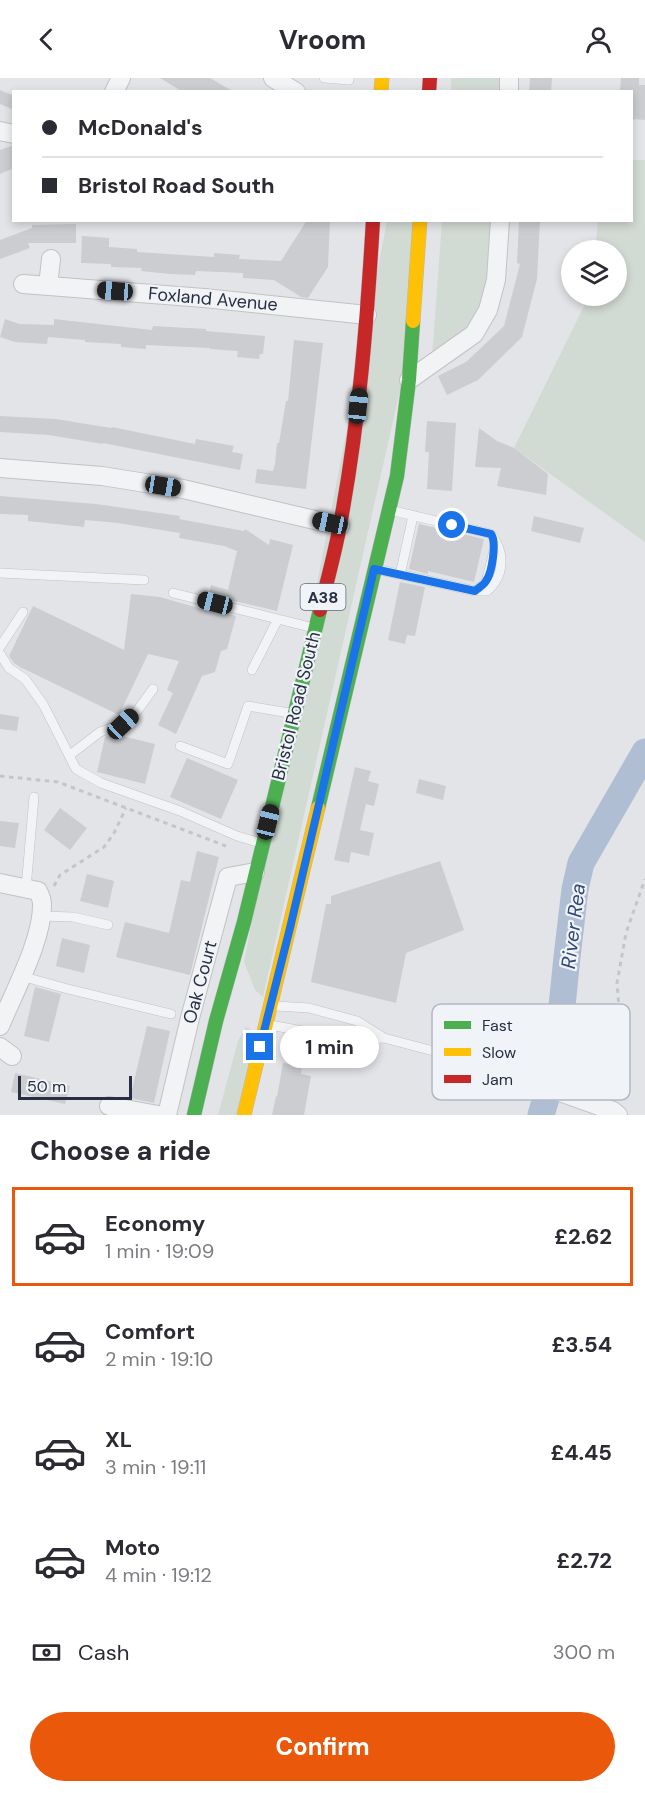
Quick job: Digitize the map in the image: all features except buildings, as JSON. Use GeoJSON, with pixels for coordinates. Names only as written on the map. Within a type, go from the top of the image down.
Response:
{"type":"FeatureCollection","features":[{"type":"Feature","properties":{"kind":"highway","name":"Bristol Road South"},"geometry":{"type":"LineString","coordinates":[[194,1115],[244,922],[339,526],[355,429],[367,315],[373,222]]}},
{"type":"Feature","properties":{"kind":"highway","name":"A38"},"geometry":{"type":"LineString","coordinates":[[270,1006],[397,476],[409,380],[420,222]]}},
{"type":"Feature","properties":{"kind":"highway"},"geometry":{"type":"LineString","coordinates":[[231,966],[241,987]]}},
{"type":"Feature","properties":{"kind":"highway"},"geometry":{"type":"LineString","coordinates":[[244,1115],[265,1024],[252,1008],[270,1006]]}},
{"type":"Feature","properties":{"kind":"highway"},"geometry":{"type":"LineString","coordinates":[[201,1115],[213,1095]]}},
{"type":"Feature","properties":{"kind":"street"},"geometry":{"type":"LineString","coordinates":[[273,78],[293,90]]}},
{"type":"Feature","properties":{"kind":"street"},"geometry":{"type":"LineString","coordinates":[[409,380],[474,334],[488,310],[496,280],[500,222]]}},
{"type":"Feature","properties":{"kind":"street"},"geometry":{"type":"LineString","coordinates":[[48,286],[51,259]]}},
{"type":"Feature","properties":{"kind":"street","name":"Foxland Avenue"},"geometry":{"type":"LineString","coordinates":[[23,284],[204,297],[367,315]]}},
{"type":"Feature","properties":{"kind":"street"},"geometry":{"type":"LineString","coordinates":[[0,468],[102,476],[183,489],[339,526]]}},
{"type":"Feature","properties":{"kind":"street","name":"Oak Court"},"geometry":{"type":"LineString","coordinates":[[167,1115],[190,1018],[228,877],[255,872]]}},
{"type":"Feature","properties":{"kind":"street"},"geometry":{"type":"LineString","coordinates":[[0,884],[39,888],[42,901],[35,942],[0,1026]]}},
{"type":"Feature","properties":{"kind":"street"},"geometry":{"type":"LineString","coordinates":[[583,1100],[613,1111],[617,1115]]}},
{"type":"Feature","properties":{"kind":"street"},"geometry":{"type":"LineString","coordinates":[[109,1106],[158,1115]]}},
{"type":"Feature","properties":{"kind":"lane"},"geometry":{"type":"LineString","coordinates":[[324,78],[349,80],[349,78]]}},
{"type":"Feature","properties":{"kind":"lane"},"geometry":{"type":"LineString","coordinates":[[374,569],[475,591],[487,591],[495,584],[502,559],[491,534],[388,510]]}},
{"type":"Feature","properties":{"kind":"lane"},"geometry":{"type":"LineString","coordinates":[[400,574],[413,516]]}},
{"type":"Feature","properties":{"kind":"lane"},"geometry":{"type":"LineString","coordinates":[[0,573],[144,580]]}},
{"type":"Feature","properties":{"kind":"lane"},"geometry":{"type":"LineString","coordinates":[[173,593],[315,628]]}},
{"type":"Feature","properties":{"kind":"lane"},"geometry":{"type":"LineString","coordinates":[[0,647],[23,612]]}},
{"type":"Feature","properties":{"kind":"lane"},"geometry":{"type":"LineString","coordinates":[[252,670],[278,619]]}},
{"type":"Feature","properties":{"kind":"lane"},"geometry":{"type":"LineString","coordinates":[[0,654],[9,668],[25,679],[44,704],[76,769],[101,783],[180,811],[237,836],[262,844]]}},
{"type":"Feature","properties":{"kind":"lane"},"geometry":{"type":"LineString","coordinates":[[69,755],[100,732],[123,724],[137,711],[153,689]]}},
{"type":"Feature","properties":{"kind":"lane"},"geometry":{"type":"LineString","coordinates":[[180,746],[228,764],[248,706],[294,714]]}},
{"type":"Feature","properties":{"kind":"lane"},"geometry":{"type":"LineString","coordinates":[[34,796],[39,888]]}},
{"type":"Feature","properties":{"kind":"lane"},"geometry":{"type":"LineString","coordinates":[[41,916],[73,917],[108,925]]}},
{"type":"Feature","properties":{"kind":"lane"},"geometry":{"type":"LineString","coordinates":[[21,976],[171,1014]]}},
{"type":"Feature","properties":{"kind":"lane"},"geometry":{"type":"LineString","coordinates":[[270,1006],[309,1008],[357,1021],[384,1038],[432,1051]]}},
{"type":"Feature","properties":{"kind":"lane"},"geometry":{"type":"LineString","coordinates":[[265,1024],[351,1040],[384,1038]]}},
{"type":"Feature","properties":{"kind":"path"},"geometry":{"type":"LineString","coordinates":[[0,776],[58,782],[229,847]]}},
{"type":"Feature","properties":{"kind":"path"},"geometry":{"type":"LineString","coordinates":[[39,888],[104,847],[114,833],[126,808]]}},
{"type":"Feature","properties":{"kind":"path"},"geometry":{"type":"LineString","coordinates":[[619,1004],[617,983],[626,933],[645,879]]}},
{"type":"Feature","properties":{"kind":"path"},"geometry":{"type":"LineString","coordinates":[[617,1115],[623,1100]]}},
{"type":"Feature","properties":{"kind":"shaded area"},"geometry":{"type":"Polygon","coordinates":[[[451,78],[504,78],[503,90],[451,90],[451,78]]]}},
{"type":"Feature","properties":{"kind":"shaded area"},"geometry":{"type":"Polygon","coordinates":[[[633,160],[645,160],[645,542],[514,448],[584,306],[627,306],[627,240],[596,240],[598,222],[633,222],[633,160]]]}},
{"type":"Feature","properties":{"kind":"shaded area"},"geometry":{"type":"Polygon","coordinates":[[[387,222],[413,222],[403,377],[263,997],[255,990],[244,962],[387,222]]]}},
{"type":"Feature","properties":{"kind":"shaded area"},"geometry":{"type":"Polygon","coordinates":[[[442,222],[495,222],[492,279],[469,332],[432,357],[442,222]]]}},
{"type":"Feature","properties":{"kind":"shaded area"},"geometry":{"type":"Polygon","coordinates":[[[246,1027],[257,1033],[238,1115],[218,1115],[238,1041],[246,1027]]]}},
{"type":"Feature","properties":{"kind":"waterway","name":"River Rea"},"geometry":{"type":"LineString","coordinates":[[562,1004],[575,889],[581,863],[645,752]]}},
{"type":"Feature","properties":{"kind":"waterway","name":"River Rea"},"geometry":{"type":"LineString","coordinates":[[541,1115],[546,1100]]}},
{"type":"Feature","properties":{"kind":"traffic: fast"},"geometry":{"type":"LineString","coordinates":[[318,808],[397,476],[409,380],[413,321]]}},
{"type":"Feature","properties":{"kind":"traffic: fast"},"geometry":{"type":"LineString","coordinates":[[194,1115],[320,610]]}},
{"type":"Feature","properties":{"kind":"traffic: slow"},"geometry":{"type":"LineString","coordinates":[[381,90],[382,78]]}},
{"type":"Feature","properties":{"kind":"traffic: slow"},"geometry":{"type":"LineString","coordinates":[[413,321],[420,222]]}},
{"type":"Feature","properties":{"kind":"traffic: slow"},"geometry":{"type":"LineString","coordinates":[[244,1115],[318,808]]}},
{"type":"Feature","properties":{"kind":"traffic: jam"},"geometry":{"type":"LineString","coordinates":[[429,90],[430,78]]}},
{"type":"Feature","properties":{"kind":"traffic: jam"},"geometry":{"type":"LineString","coordinates":[[320,610],[347,487],[365,335],[373,222]]}},
{"type":"Feature","properties":{"kind":"route"},"geometry":{"type":"LineString","coordinates":[[260,1047],[374,569],[475,591],[486,582],[495,539],[491,534],[452,525]]}}]}
